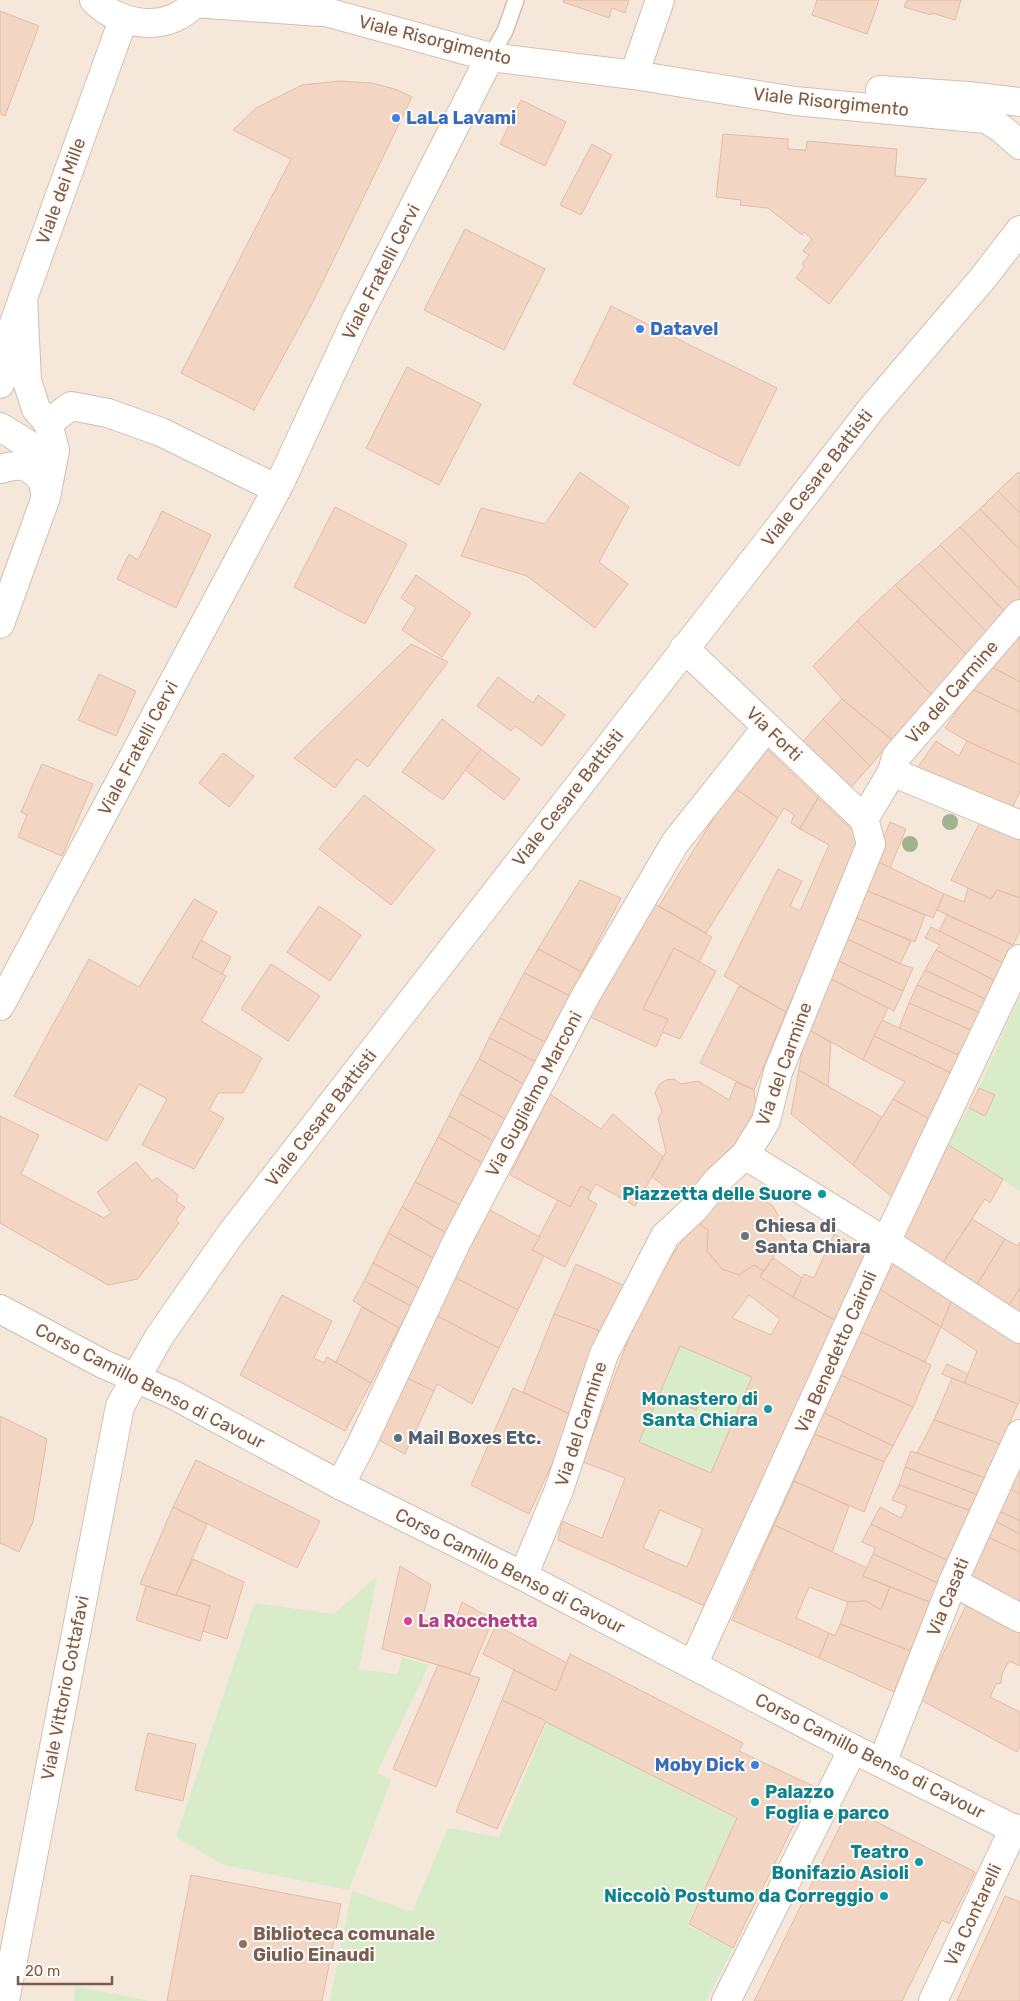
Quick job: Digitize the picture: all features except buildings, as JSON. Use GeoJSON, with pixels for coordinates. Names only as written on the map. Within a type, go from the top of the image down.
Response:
{"type":"FeatureCollection","features":[{"type":"Feature","properties":{"kind":"street"},"geometry":{"type":"LineString","coordinates":[[94,0],[104,10],[123,20],[142,23],[161,22],[179,15],[195,2]]}},
{"type":"Feature","properties":{"kind":"street","name":"Viale Risorgimento"},"geometry":{"type":"LineString","coordinates":[[300,0],[326,12],[490,56],[634,74],[795,101],[986,119],[1002,129],[1020,145]]}},
{"type":"Feature","properties":{"kind":"street"},"geometry":{"type":"LineString","coordinates":[[634,74],[660,0]]}},
{"type":"Feature","properties":{"kind":"street","name":"Viale Risorgimento"},"geometry":{"type":"LineString","coordinates":[[195,2],[326,12]]}},
{"type":"Feature","properties":{"kind":"street","name":"Viale dei Mille"},"geometry":{"type":"LineString","coordinates":[[0,362],[123,20]]}},
{"type":"Feature","properties":{"kind":"street","name":"Viale Fratelli Cervi"},"geometry":{"type":"LineString","coordinates":[[0,1006],[277,490],[356,320],[490,56]]}},
{"type":"Feature","properties":{"kind":"street","name":"Viale Risorgimento"},"geometry":{"type":"LineString","coordinates":[[634,74],[968,96],[1020,102]]}},
{"type":"Feature","properties":{"kind":"street","name":"Viale Cesare Battisti"},"geometry":{"type":"LineString","coordinates":[[135,1379],[174,1314],[230,1235],[684,648],[872,408],[983,278],[1016,245]]}},
{"type":"Feature","properties":{"kind":"street"},"geometry":{"type":"LineString","coordinates":[[0,384],[16,338],[20,306]]}},
{"type":"Feature","properties":{"kind":"street"},"geometry":{"type":"LineString","coordinates":[[0,624],[45,489],[55,450],[48,423],[36,410],[27,381],[20,306]]}},
{"type":"Feature","properties":{"kind":"street"},"geometry":{"type":"LineString","coordinates":[[48,423],[71,406],[108,412],[161,432],[277,490]]}},
{"type":"Feature","properties":{"kind":"street"},"geometry":{"type":"LineString","coordinates":[[0,427],[26,443],[45,489]]}},
{"type":"Feature","properties":{"kind":"street"},"geometry":{"type":"LineString","coordinates":[[0,468],[15,464],[32,468],[45,489]]}},
{"type":"Feature","properties":{"kind":"street","name":"Via del Carmine"},"geometry":{"type":"LineString","coordinates":[[523,1576],[559,1490],[604,1354],[665,1236],[694,1209],[717,1181],[745,1155],[766,1121],[778,1072],[871,844],[864,819],[892,772],[896,757],[1020,614]]}},
{"type":"Feature","properties":{"kind":"street","name":"Via Forti"},"geometry":{"type":"LineString","coordinates":[[684,648],[864,819]]}},
{"type":"Feature","properties":{"kind":"street","name":"Via Guglielmo Marconi"},"geometry":{"type":"LineString","coordinates":[[340,1485],[361,1446],[456,1243],[586,995],[675,843],[767,727]]}},
{"type":"Feature","properties":{"kind":"street"},"geometry":{"type":"LineString","coordinates":[[892,772],[1020,825]]}},
{"type":"Feature","properties":{"kind":"street","name":"Via Benedetto Cairoli"},"geometry":{"type":"LineString","coordinates":[[693,1665],[886,1242],[1020,959]]}},
{"type":"Feature","properties":{"kind":"street"},"geometry":{"type":"LineString","coordinates":[[745,1155],[886,1242],[1020,1329]]}},
{"type":"Feature","properties":{"kind":"street","name":"Corso Camillo Benso di Cavour"},"geometry":{"type":"LineString","coordinates":[[0,1309],[103,1364],[174,1395],[340,1485],[523,1576],[853,1749],[1017,1830]]}},
{"type":"Feature","properties":{"kind":"street","name":"Viale Vittorio Cottafavi"},"geometry":{"type":"LineString","coordinates":[[5,2001],[120,1406],[135,1379]]}},
{"type":"Feature","properties":{"kind":"street","name":"Via Casati"},"geometry":{"type":"LineString","coordinates":[[882,1763],[953,1582],[1020,1434]]}},
{"type":"Feature","properties":{"kind":"street"},"geometry":{"type":"LineString","coordinates":[[953,1582],[1020,1618]]}},
{"type":"Feature","properties":{"kind":"street"},"geometry":{"type":"LineString","coordinates":[[726,2001],[853,1749]]}},
{"type":"Feature","properties":{"kind":"street","name":"Via Contarelli"},"geometry":{"type":"LineString","coordinates":[[933,2001],[1017,1830]]}},
{"type":"Feature","properties":{"kind":"lane"},"geometry":{"type":"LineString","coordinates":[[490,56],[505,31],[516,0]]}},
{"type":"Feature","properties":{"kind":"shaded area"},"geometry":{"type":"Polygon","coordinates":[[[0,0],[1020,0],[1020,2001],[0,2001],[0,0]]]}},
{"type":"Feature","properties":{"kind":"green space"},"geometry":{"type":"Polygon","coordinates":[[[1020,996],[1020,1191],[947,1144],[969,1108],[985,1115],[995,1096],[979,1088],[1020,996]]]}},
{"type":"Feature","properties":{"kind":"green space"},"geometry":{"type":"Polygon","coordinates":[[[680,1346],[752,1377],[711,1473],[639,1442],[680,1346]]]}},
{"type":"Feature","properties":{"kind":"green space"},"geometry":{"type":"Polygon","coordinates":[[[377,1576],[359,1669],[398,1674],[402,1657],[429,1665],[377,1773],[391,1780],[349,1890],[224,1865],[176,1837],[254,1603],[334,1614],[377,1576]]]}},
{"type":"Feature","properties":{"kind":"green space"},"geometry":{"type":"Polygon","coordinates":[[[547,1722],[737,1819],[687,1925],[733,1948],[706,2001],[330,2001],[352,1891],[412,1912],[448,1828],[499,1837],[547,1722]]]}},
{"type":"Feature","properties":{"kind":"green space"},"geometry":{"type":"Polygon","coordinates":[[[75,1986],[150,2001],[74,2001],[75,1986]]]}},
{"type":"Feature","properties":{"kind":"place","name":"LaLa Lavami"},"geometry":{"type":"Point","coordinates":[396,118]}},
{"type":"Feature","properties":{"kind":"place","name":"Datavel"},"geometry":{"type":"Point","coordinates":[640,329]}},
{"type":"Feature","properties":{"kind":"place","name":"Piazzetta delle Suore"},"geometry":{"type":"Point","coordinates":[822,1194]}},
{"type":"Feature","properties":{"kind":"place","name":"Chiesa di Santa Chiara"},"geometry":{"type":"Point","coordinates":[745,1236]}},
{"type":"Feature","properties":{"kind":"place","name":"Monastero di Santa Chiara"},"geometry":{"type":"Point","coordinates":[768,1409]}},
{"type":"Feature","properties":{"kind":"place","name":"Mail Boxes Etc."},"geometry":{"type":"Point","coordinates":[398,1438]}},
{"type":"Feature","properties":{"kind":"place","name":"La Rocchetta"},"geometry":{"type":"Point","coordinates":[408,1621]}},
{"type":"Feature","properties":{"kind":"place","name":"Moby Dick"},"geometry":{"type":"Point","coordinates":[755,1765]}},
{"type":"Feature","properties":{"kind":"place","name":"Palazzo Foglia e parco"},"geometry":{"type":"Point","coordinates":[755,1802]}},
{"type":"Feature","properties":{"kind":"place","name":"Teatro Bonifazio Asioli"},"geometry":{"type":"Point","coordinates":[919,1862]}},
{"type":"Feature","properties":{"kind":"place","name":"Niccolò Postumo da Correggio"},"geometry":{"type":"Point","coordinates":[884,1896]}},
{"type":"Feature","properties":{"kind":"place","name":"Biblioteca comunale Giulio Einaudi"},"geometry":{"type":"Point","coordinates":[243,1944]}}]}
